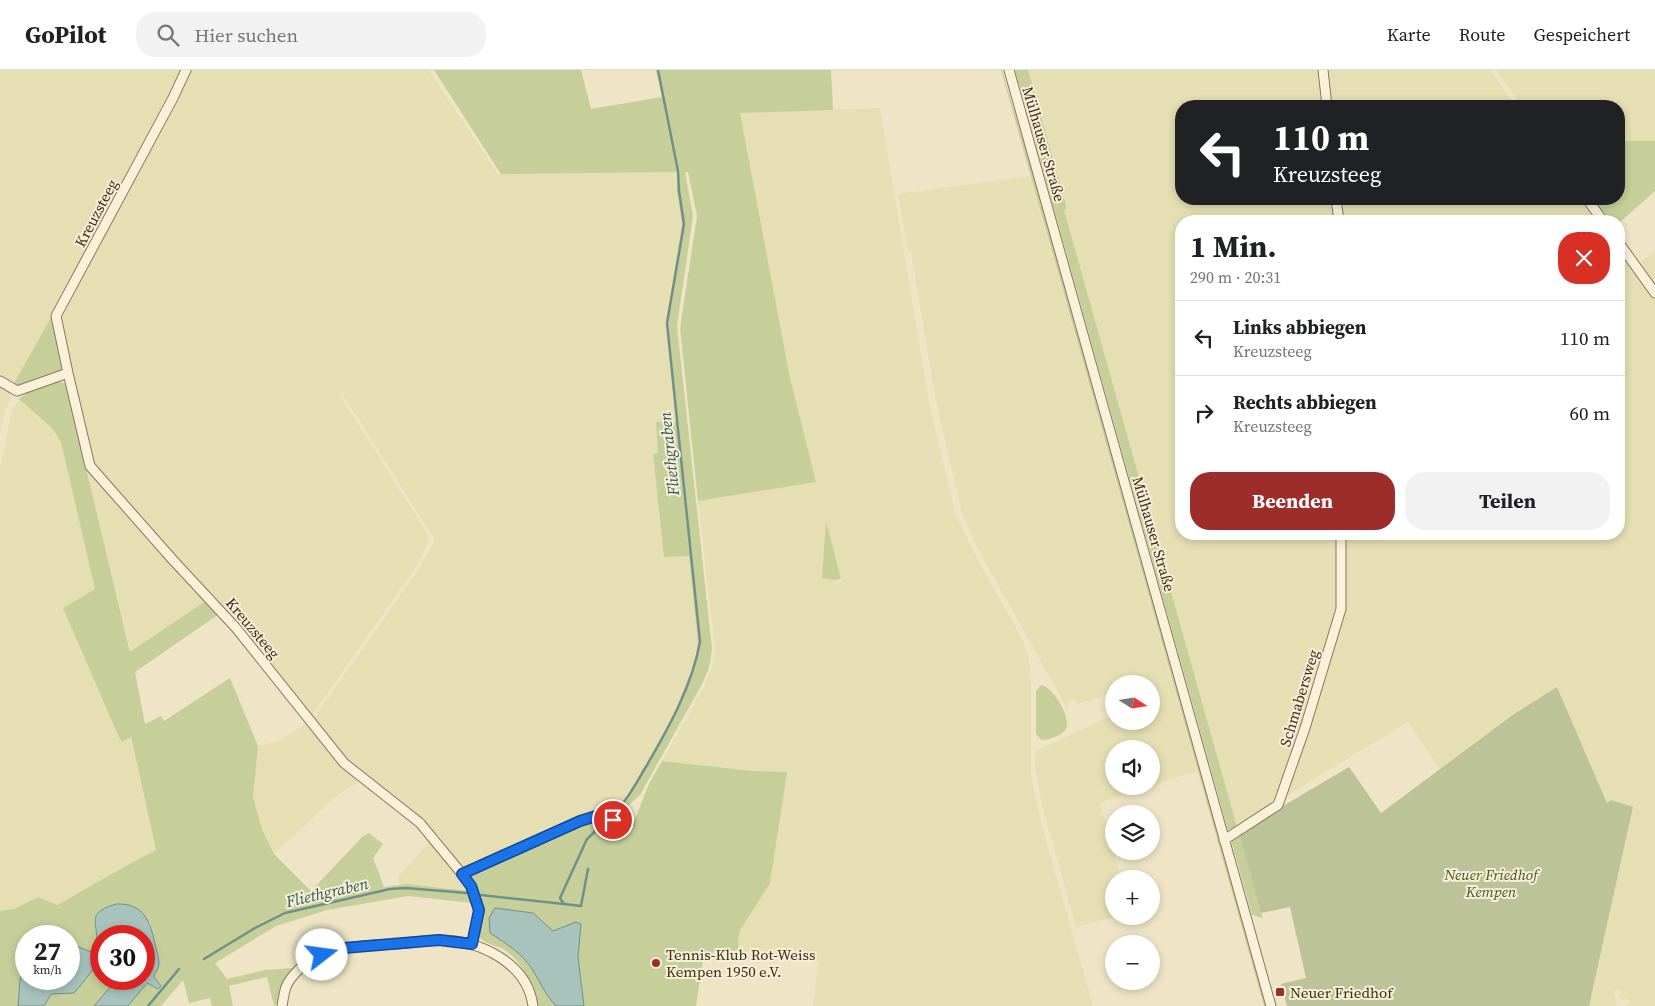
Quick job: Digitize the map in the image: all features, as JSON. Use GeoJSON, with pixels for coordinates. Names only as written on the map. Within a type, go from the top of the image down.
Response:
{"type":"FeatureCollection","features":[{"type":"Feature","properties":{"kind":"street","name":"Kreuzsteeg"},"geometry":{"type":"LineString","coordinates":[[186,70],[173,98],[56,316],[90,466],[236,628],[344,763],[420,823],[462,874],[471,886],[479,910],[472,944]]}},
{"type":"Feature","properties":{"kind":"street","name":"Mülhauser Straße"},"geometry":{"type":"LineString","coordinates":[[1008,70],[1271,1006]]}},
{"type":"Feature","properties":{"kind":"street"},"geometry":{"type":"LineString","coordinates":[[1323,70],[1326,100]]}},
{"type":"Feature","properties":{"kind":"street"},"geometry":{"type":"LineString","coordinates":[[1625,251],[1655,293]]}},
{"type":"Feature","properties":{"kind":"street"},"geometry":{"type":"LineString","coordinates":[[0,381],[17,391],[68,373]]}},
{"type":"Feature","properties":{"kind":"street","name":"Schmabersweg"},"geometry":{"type":"LineString","coordinates":[[1224,840],[1278,804],[1305,728],[1341,609],[1341,540]]}},
{"type":"Feature","properties":{"kind":"street"},"geometry":{"type":"LineString","coordinates":[[462,874],[580,821],[596,816],[629,823]]}},
{"type":"Feature","properties":{"kind":"street"},"geometry":{"type":"LineString","coordinates":[[282,1006],[286,986],[308,962],[322,955],[352,947],[439,940],[472,944],[494,953],[508,962],[527,986],[533,1006]]}},
{"type":"Feature","properties":{"kind":"shaded area"},"geometry":{"type":"Polygon","coordinates":[[[0,70],[182,70],[57,307],[13,385],[0,378],[0,70]]]}},
{"type":"Feature","properties":{"kind":"shaded area"},"geometry":{"type":"Polygon","coordinates":[[[189,70],[429,70],[498,174],[677,172],[677,191],[682,224],[667,320],[676,422],[658,453],[653,454],[664,557],[689,556],[698,642],[695,662],[670,725],[623,803],[610,816],[602,812],[591,813],[474,867],[463,868],[442,839],[424,820],[363,773],[337,748],[314,718],[418,570],[435,540],[342,393],[340,395],[428,535],[428,543],[416,567],[312,715],[263,653],[167,549],[95,465],[60,316],[189,70]]]}},
{"type":"Feature","properties":{"kind":"shaded area"},"geometry":{"type":"Polygon","coordinates":[[[1028,70],[1320,70],[1323,100],[1175,100],[1175,205],[1335,205],[1335,215],[1175,215],[1175,540],[1339,540],[1339,608],[1276,804],[1237,827],[1064,210],[1067,209],[1028,70]]]}},
{"type":"Feature","properties":{"kind":"shaded area"},"geometry":{"type":"Polygon","coordinates":[[[1325,70],[1490,70],[1512,100],[1328,100],[1325,70]]]}},
{"type":"Feature","properties":{"kind":"shaded area"},"geometry":{"type":"Polygon","coordinates":[[[1496,70],[1655,70],[1655,141],[1625,141],[1625,100],[1518,100],[1496,70]]]}},
{"type":"Feature","properties":{"kind":"shaded area"},"geometry":{"type":"Polygon","coordinates":[[[880,108],[929,402],[955,512],[973,551],[1022,639],[1029,659],[1031,684],[1031,777],[1044,833],[1093,1006],[813,1006],[819,962],[738,951],[739,932],[770,883],[787,772],[752,771],[662,761],[704,686],[712,668],[715,649],[698,501],[816,482],[790,378],[740,112],[880,108]],[[826,522],[822,578],[835,580],[837,583],[842,582],[826,522]]]}},
{"type":"Feature","properties":{"kind":"shaded area"},"geometry":{"type":"Polygon","coordinates":[[[1030,176],[1197,771],[1160,783],[1160,740],[1105,740],[1105,795],[1124,795],[1100,803],[1105,821],[1105,860],[1116,860],[1119,870],[1105,870],[1105,919],[1076,927],[1041,801],[1035,763],[1036,751],[1105,719],[1105,730],[1160,730],[1160,675],[1105,675],[1105,696],[1078,704],[1075,699],[1067,703],[1069,707],[1067,708],[978,549],[962,514],[936,401],[911,252],[908,252],[898,194],[1030,176]]]}},
{"type":"Feature","properties":{"kind":"shaded area"},"geometry":{"type":"Polygon","coordinates":[[[1340,205],[1587,205],[1595,215],[1340,215],[1340,205]]]}},
{"type":"Feature","properties":{"kind":"shaded area"},"geometry":{"type":"Polygon","coordinates":[[[1655,250],[1655,288],[1638,265],[1655,250]]]}},
{"type":"Feature","properties":{"kind":"shaded area"},"geometry":{"type":"Polygon","coordinates":[[[1625,256],[1655,298],[1655,1006],[1624,1006],[1631,1001],[1623,1000],[1619,997],[1617,989],[1614,991],[1617,1003],[1615,1006],[1589,1006],[1633,808],[1608,803],[1557,688],[1514,714],[1440,769],[1408,722],[1284,797],[1342,609],[1343,540],[1625,540],[1625,256]]]}},
{"type":"Feature","properties":{"kind":"shaded area"},"geometry":{"type":"Polygon","coordinates":[[[0,385],[9,391],[11,398],[6,408],[0,433],[0,385]]]}},
{"type":"Feature","properties":{"kind":"shaded area"},"geometry":{"type":"Polygon","coordinates":[[[19,399],[52,428],[61,442],[95,589],[63,608],[118,735],[130,737],[156,851],[56,905],[38,897],[14,909],[0,911],[0,469],[12,410],[19,399]]]}},
{"type":"Feature","properties":{"kind":"shaded area"},"geometry":{"type":"Polygon","coordinates":[[[87,469],[207,600],[131,652],[93,497],[87,469]]]}},
{"type":"Feature","properties":{"kind":"shaded area"},"geometry":{"type":"Polygon","coordinates":[[[308,723],[338,764],[359,781],[335,797],[274,854],[262,829],[253,799],[258,746],[277,742],[308,723]]]}},
{"type":"Feature","properties":{"kind":"shaded area"},"geometry":{"type":"Polygon","coordinates":[[[431,840],[468,891],[408,884],[399,885],[398,878],[431,840]]]}},
{"type":"Feature","properties":{"kind":"green space"},"geometry":{"type":"Polygon","coordinates":[[[434,70],[581,70],[591,109],[662,97],[656,70],[831,70],[833,110],[740,113],[790,378],[816,482],[698,501],[680,328],[697,216],[688,172],[685,172],[693,216],[677,326],[712,649],[709,668],[702,684],[640,795],[615,818],[610,816],[623,803],[670,725],[695,662],[698,642],[689,556],[664,557],[653,454],[658,453],[656,422],[676,422],[667,320],[682,224],[677,191],[677,172],[501,174],[434,70]]]}},
{"type":"Feature","properties":{"kind":"green space"},"geometry":{"type":"Polygon","coordinates":[[[1001,70],[1039,193],[1268,1006],[1264,1006],[1001,70]]]}},
{"type":"Feature","properties":{"kind":"green space"},"geometry":{"type":"Polygon","coordinates":[[[1015,70],[1028,70],[1067,209],[1064,210],[1237,827],[1228,830],[1015,70]]]}},
{"type":"Feature","properties":{"kind":"green space"},"geometry":{"type":"Polygon","coordinates":[[[1625,141],[1655,141],[1655,191],[1625,218],[1625,215],[1602,215],[1594,205],[1625,205],[1625,141]]]}},
{"type":"Feature","properties":{"kind":"green space"},"geometry":{"type":"Polygon","coordinates":[[[57,307],[52,321],[63,370],[61,373],[27,386],[13,385],[57,307]]]}},
{"type":"Feature","properties":{"kind":"green space"},"geometry":{"type":"Polygon","coordinates":[[[61,382],[66,384],[130,652],[207,600],[219,614],[135,672],[145,724],[161,716],[164,721],[230,678],[258,746],[253,798],[262,829],[274,854],[311,891],[363,836],[369,833],[383,844],[373,858],[384,887],[408,884],[468,891],[472,903],[408,896],[327,910],[276,926],[215,963],[227,979],[265,970],[293,968],[282,986],[279,1003],[274,1006],[267,977],[229,986],[233,1006],[212,1006],[210,998],[189,1003],[183,980],[161,1006],[128,1006],[141,990],[155,990],[155,987],[158,989],[155,981],[158,970],[155,952],[155,925],[150,925],[150,922],[94,919],[95,925],[90,925],[90,952],[80,948],[80,925],[15,925],[15,990],[19,990],[18,1006],[0,1006],[0,911],[14,909],[38,897],[57,905],[156,850],[131,737],[122,742],[118,735],[63,608],[95,589],[61,442],[52,428],[19,399],[28,392],[61,382]]]}},
{"type":"Feature","properties":{"kind":"green space"},"geometry":{"type":"Polygon","coordinates":[[[826,521],[841,579],[822,578],[826,521]]]}},
{"type":"Feature","properties":{"kind":"green space"},"geometry":{"type":"Polygon","coordinates":[[[1041,685],[1050,690],[1059,701],[1063,708],[1067,726],[1060,734],[1041,740],[1036,734],[1036,691],[1041,685]]]}},
{"type":"Feature","properties":{"kind":"green space","name":"Neuer Friedhof Kempen"},"geometry":{"type":"Polygon","coordinates":[[[1557,687],[1607,803],[1611,800],[1633,807],[1589,1006],[1287,1006],[1281,984],[1306,978],[1290,907],[1261,913],[1239,832],[1349,767],[1381,813],[1514,714],[1557,687]]]}},
{"type":"Feature","properties":{"kind":"green space"},"geometry":{"type":"Polygon","coordinates":[[[662,761],[752,771],[787,772],[770,883],[739,932],[738,951],[719,948],[703,960],[696,1006],[539,1006],[530,982],[516,960],[503,949],[486,943],[479,936],[482,906],[470,878],[471,874],[582,823],[602,819],[630,831],[649,784],[662,761]]]}},
{"type":"Feature","properties":{"kind":"green space"},"geometry":{"type":"Polygon","coordinates":[[[1239,832],[1263,918],[1252,915],[1231,840],[1239,832]]]}},
{"type":"Feature","properties":{"kind":"green space"},"geometry":{"type":"Polygon","coordinates":[[[90,973],[90,990],[108,990],[94,1006],[44,1006],[51,994],[80,990],[80,986],[90,973]]]}},
{"type":"Feature","properties":{"kind":"water"},"geometry":{"type":"Polygon","coordinates":[[[116,904],[126,904],[139,910],[150,925],[95,925],[95,918],[104,908],[116,904]]]}},
{"type":"Feature","properties":{"kind":"water"},"geometry":{"type":"Polygon","coordinates":[[[495,908],[533,913],[553,931],[576,922],[581,924],[578,957],[584,1006],[556,1006],[523,958],[490,933],[489,918],[495,908]]]}},
{"type":"Feature","properties":{"kind":"water"},"geometry":{"type":"Polygon","coordinates":[[[155,944],[159,961],[155,974],[155,944]]]}},
{"type":"Feature","properties":{"kind":"water"},"geometry":{"type":"Polygon","coordinates":[[[80,948],[90,952],[90,973],[80,986],[80,948]]]}},
{"type":"Feature","properties":{"kind":"water"},"geometry":{"type":"Polygon","coordinates":[[[155,978],[161,986],[158,989],[155,987],[155,978]]]}},
{"type":"Feature","properties":{"kind":"water"},"geometry":{"type":"Polygon","coordinates":[[[19,990],[77,990],[73,993],[51,994],[44,1006],[18,1006],[19,990]]]}},
{"type":"Feature","properties":{"kind":"water"},"geometry":{"type":"Polygon","coordinates":[[[108,990],[141,990],[128,1006],[94,1006],[108,990]]]}},
{"type":"Feature","properties":{"kind":"waterway","name":"Fliethgraben"},"geometry":{"type":"LineString","coordinates":[[612,816],[631,792],[671,721],[686,690],[700,642],[667,323],[684,224],[678,171],[658,70]]}},
{"type":"Feature","properties":{"kind":"waterway","name":"Fliethgraben"},"geometry":{"type":"LineString","coordinates":[[481,895],[564,904],[560,898],[587,839],[605,822]]}},
{"type":"Feature","properties":{"kind":"waterway"},"geometry":{"type":"LineString","coordinates":[[564,904],[581,906],[588,869]]}},
{"type":"Feature","properties":{"kind":"waterway","name":"Fliethgraben"},"geometry":{"type":"LineString","coordinates":[[204,959],[255,928],[285,913],[390,889],[406,888],[467,893]]}},
{"type":"Feature","properties":{"kind":"waterway","name":"Fliethgraben"},"geometry":{"type":"LineString","coordinates":[[148,1006],[179,969]]}},
{"type":"Feature","properties":{"kind":"place","name":"Tennis-Klub Rot-Weiss Kempen 1950 e.V."},"geometry":{"type":"Point","coordinates":[656,963]}},
{"type":"Feature","properties":{"kind":"place","name":"Neuer Friedhof"},"geometry":{"type":"Point","coordinates":[1280,992]}},
{"type":"Feature","properties":{"kind":"route"},"geometry":{"type":"LineString","coordinates":[[322,955],[344,948],[439,940],[472,944],[479,910],[471,886],[462,874],[580,821],[596,816],[613,820]]}}]}
